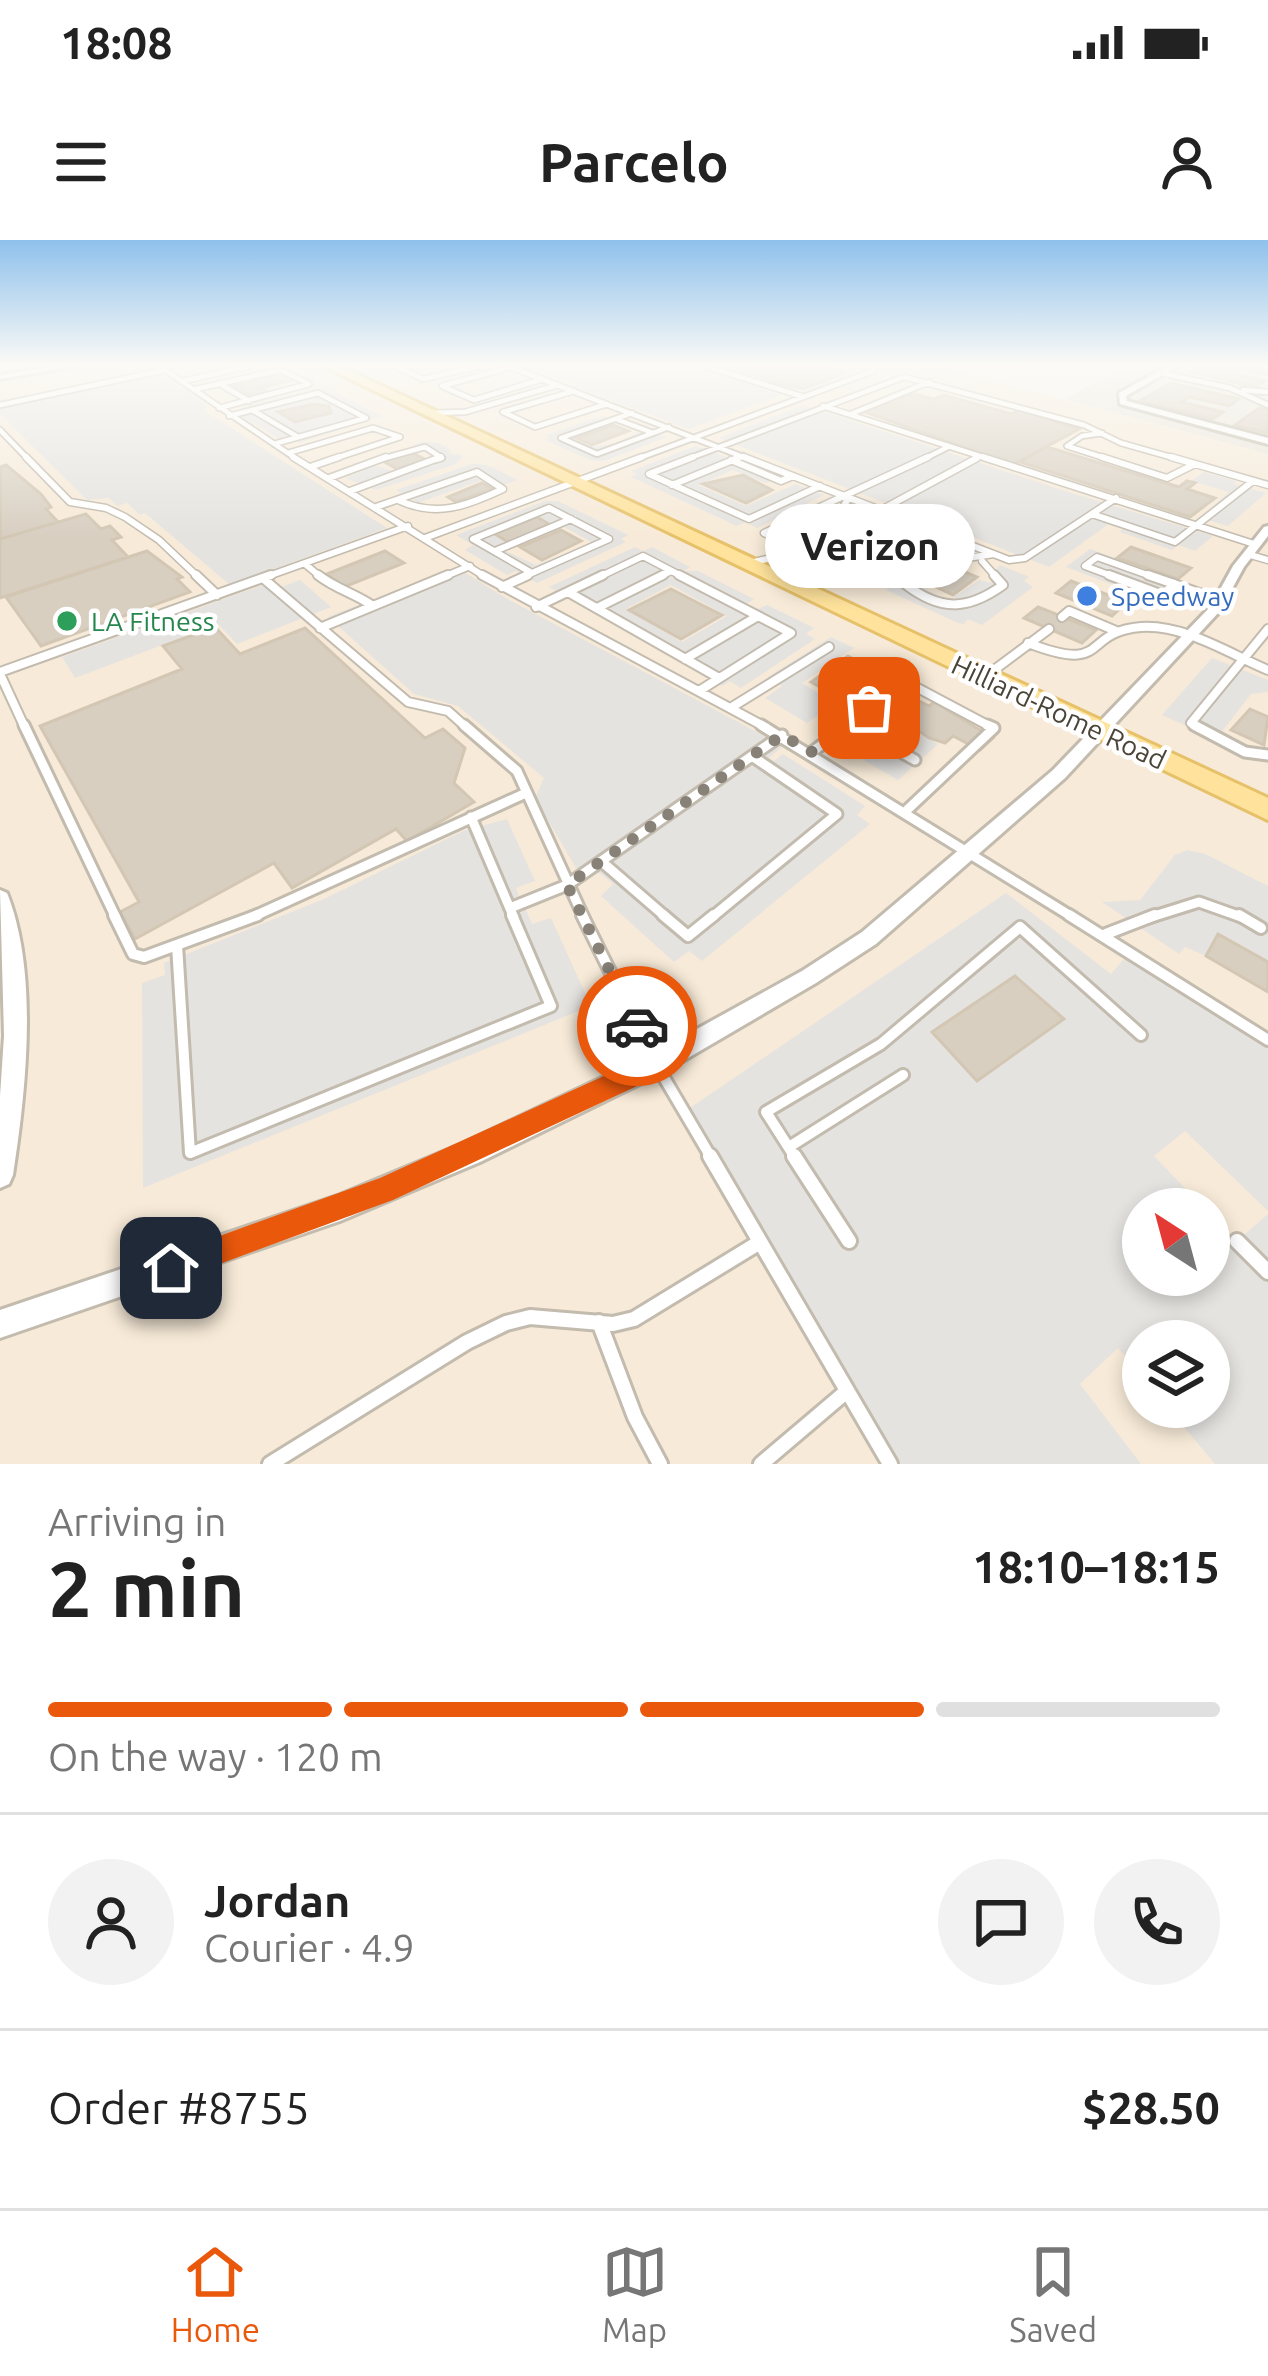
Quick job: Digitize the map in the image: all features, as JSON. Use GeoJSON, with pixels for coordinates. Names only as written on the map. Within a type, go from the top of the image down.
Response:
{"type":"FeatureCollection","features":[{"type":"Feature","properties":{"kind":"main road","name":"Hilliard-Rome Road"},"geometry":{"type":"LineString","coordinates":[[468,423],[574,482],[1268,810]]}},
{"type":"Feature","properties":{"kind":"street"},"geometry":{"type":"LineString","coordinates":[[1202,423],[1268,441]]}},
{"type":"Feature","properties":{"kind":"street"},"geometry":{"type":"LineString","coordinates":[[0,1324],[340,1208],[471,1153],[739,1020],[869,938],[972,853],[1188,639],[1221,601],[1268,529]]}},
{"type":"Feature","properties":{"kind":"street"},"geometry":{"type":"LineString","coordinates":[[0,898],[14,955],[18,1028],[0,1175]]}},
{"type":"Feature","properties":{"kind":"lane"},"geometry":{"type":"LineString","coordinates":[[240,423],[536,608],[812,752],[1268,1040]]}},
{"type":"Feature","properties":{"kind":"lane"},"geometry":{"type":"LineString","coordinates":[[274,423],[298,437]]}},
{"type":"Feature","properties":{"kind":"lane"},"geometry":{"type":"LineString","coordinates":[[274,444],[347,423]]}},
{"type":"Feature","properties":{"kind":"lane"},"geometry":{"type":"LineString","coordinates":[[604,423],[561,438],[597,454],[669,428]]}},
{"type":"Feature","properties":{"kind":"lane"},"geometry":{"type":"LineString","coordinates":[[627,423],[653,433]]}},
{"type":"Feature","properties":{"kind":"lane"},"geometry":{"type":"LineString","coordinates":[[657,423],[1010,560],[1025,558],[1116,498]]}},
{"type":"Feature","properties":{"kind":"lane"},"geometry":{"type":"LineString","coordinates":[[425,538],[728,423]]}},
{"type":"Feature","properties":{"kind":"lane"},"geometry":{"type":"LineString","coordinates":[[780,423],[649,474],[749,519],[820,486]]}},
{"type":"Feature","properties":{"kind":"lane"},"geometry":{"type":"LineString","coordinates":[[877,423],[1197,525],[1268,560]]}},
{"type":"Feature","properties":{"kind":"lane"},"geometry":{"type":"LineString","coordinates":[[1066,423],[1268,485]]}},
{"type":"Feature","properties":{"kind":"lane"},"geometry":{"type":"LineString","coordinates":[[288,453],[373,428],[400,437],[310,467]]}},
{"type":"Feature","properties":{"kind":"lane"},"geometry":{"type":"LineString","coordinates":[[0,430],[70,502],[106,508],[125,517],[159,540],[217,596]]}},
{"type":"Feature","properties":{"kind":"lane"},"geometry":{"type":"LineString","coordinates":[[1102,434],[1082,436],[1067,446],[1167,478],[1195,464]]}},
{"type":"Feature","properties":{"kind":"lane"},"geometry":{"type":"LineString","coordinates":[[329,478],[412,448],[425,447],[442,458],[350,491]]}},
{"type":"Feature","properties":{"kind":"lane"},"geometry":{"type":"LineString","coordinates":[[777,539],[841,511],[853,499],[947,447]]}},
{"type":"Feature","properties":{"kind":"lane"},"geometry":{"type":"LineString","coordinates":[[671,484],[742,456]]}},
{"type":"Feature","properties":{"kind":"lane"},"geometry":{"type":"LineString","coordinates":[[747,564],[811,547],[977,458]]}},
{"type":"Feature","properties":{"kind":"lane"},"geometry":{"type":"LineString","coordinates":[[731,460],[782,481],[793,476]]}},
{"type":"Feature","properties":{"kind":"lane"},"geometry":{"type":"LineString","coordinates":[[353,470],[375,483]]}},
{"type":"Feature","properties":{"kind":"lane"},"geometry":{"type":"LineString","coordinates":[[376,507],[477,472],[502,485],[500,491],[434,513],[416,511],[398,500]]}},
{"type":"Feature","properties":{"kind":"lane"},"geometry":{"type":"LineString","coordinates":[[1092,514],[1175,542],[1253,481]]}},
{"type":"Feature","properties":{"kind":"lane"},"geometry":{"type":"LineString","coordinates":[[791,553],[796,548],[764,532],[834,498],[853,499]]}},
{"type":"Feature","properties":{"kind":"lane"},"geometry":{"type":"LineString","coordinates":[[787,542],[847,513],[853,499]]}},
{"type":"Feature","properties":{"kind":"lane"},"geometry":{"type":"LineString","coordinates":[[444,550],[550,508],[609,538],[502,587]]}},
{"type":"Feature","properties":{"kind":"lane"},"geometry":{"type":"LineString","coordinates":[[867,517],[881,523]]}},
{"type":"Feature","properties":{"kind":"lane"},"geometry":{"type":"LineString","coordinates":[[495,551],[571,519]]}},
{"type":"Feature","properties":{"kind":"lane"},"geometry":{"type":"LineString","coordinates":[[408,526],[0,673],[133,954],[144,957],[297,900],[526,793]]}},
{"type":"Feature","properties":{"kind":"lane"},"geometry":{"type":"LineString","coordinates":[[811,547],[868,568],[938,532]]}},
{"type":"Feature","properties":{"kind":"lane"},"geometry":{"type":"LineString","coordinates":[[907,533],[925,540]]}},
{"type":"Feature","properties":{"kind":"lane"},"geometry":{"type":"LineString","coordinates":[[473,538],[532,573]]}},
{"type":"Feature","properties":{"kind":"lane"},"geometry":{"type":"LineString","coordinates":[[785,582],[811,547]]}},
{"type":"Feature","properties":{"kind":"lane"},"geometry":{"type":"LineString","coordinates":[[982,561],[1003,585],[978,604],[959,608],[905,584],[937,562],[982,561],[994,554]]}},
{"type":"Feature","properties":{"kind":"lane"},"geometry":{"type":"LineString","coordinates":[[536,608],[643,556],[791,633],[700,691]]}},
{"type":"Feature","properties":{"kind":"lane"},"geometry":{"type":"LineString","coordinates":[[1174,584],[1163,595],[1085,566],[1097,557],[1174,584],[1221,601]]}},
{"type":"Feature","properties":{"kind":"lane"},"geometry":{"type":"LineString","coordinates":[[956,560],[994,575]]}},
{"type":"Feature","properties":{"kind":"lane"},"geometry":{"type":"LineString","coordinates":[[305,564],[338,591],[355,594],[373,606]]}},
{"type":"Feature","properties":{"kind":"lane"},"geometry":{"type":"LineString","coordinates":[[320,628],[470,566]]}},
{"type":"Feature","properties":{"kind":"lane"},"geometry":{"type":"LineString","coordinates":[[597,608],[671,571]]}},
{"type":"Feature","properties":{"kind":"lane"},"geometry":{"type":"LineString","coordinates":[[264,579],[408,702],[448,711],[518,771],[567,885],[656,1064],[890,1464]]}},
{"type":"Feature","properties":{"kind":"lane"},"geometry":{"type":"LineString","coordinates":[[568,592],[719,678]]}},
{"type":"Feature","properties":{"kind":"lane"},"geometry":{"type":"LineString","coordinates":[[1062,617],[1069,611],[1116,631],[1146,626],[1268,670]]}},
{"type":"Feature","properties":{"kind":"lane"},"geometry":{"type":"LineString","coordinates":[[685,658],[758,616]]}},
{"type":"Feature","properties":{"kind":"lane"},"geometry":{"type":"LineString","coordinates":[[985,677],[1048,629]]}},
{"type":"Feature","properties":{"kind":"lane"},"geometry":{"type":"LineString","coordinates":[[1268,629],[1191,723],[1245,752],[1268,755]]}},
{"type":"Feature","properties":{"kind":"lane"},"geometry":{"type":"LineString","coordinates":[[1028,643],[1076,662],[1087,659],[1116,631]]}},
{"type":"Feature","properties":{"kind":"lane"},"geometry":{"type":"LineString","coordinates":[[732,707],[829,647]]}},
{"type":"Feature","properties":{"kind":"lane"},"geometry":{"type":"LineString","coordinates":[[812,752],[905,685],[922,687],[994,728],[907,811]]}},
{"type":"Feature","properties":{"kind":"lane"},"geometry":{"type":"LineString","coordinates":[[850,723],[915,760]]}},
{"type":"Feature","properties":{"kind":"lane"},"geometry":{"type":"LineString","coordinates":[[509,908],[567,885],[782,735]]}},
{"type":"Feature","properties":{"kind":"lane"},"geometry":{"type":"LineString","coordinates":[[601,861],[688,937],[837,814],[752,756]]}},
{"type":"Feature","properties":{"kind":"lane"},"geometry":{"type":"LineString","coordinates":[[177,945],[190,1153],[551,1006],[471,817]]}},
{"type":"Feature","properties":{"kind":"lane"},"geometry":{"type":"LineString","coordinates":[[1106,934],[1183,902],[1206,899],[1261,928]]}},
{"type":"Feature","properties":{"kind":"lane"},"geometry":{"type":"LineString","coordinates":[[850,1241],[766,1112],[880,1044],[1019,927],[1141,1035]]}},
{"type":"Feature","properties":{"kind":"lane"},"geometry":{"type":"LineString","coordinates":[[789,1147],[903,1075]]}},
{"type":"Feature","properties":{"kind":"lane"},"geometry":{"type":"LineString","coordinates":[[1237,1241],[1268,1272]]}},
{"type":"Feature","properties":{"kind":"lane"},"geometry":{"type":"LineString","coordinates":[[270,1464],[467,1342],[506,1323],[530,1317],[599,1322],[634,1319],[760,1242]]}},
{"type":"Feature","properties":{"kind":"lane"},"geometry":{"type":"LineString","coordinates":[[599,1322],[635,1417],[659,1464]]}},
{"type":"Feature","properties":{"kind":"lane"},"geometry":{"type":"LineString","coordinates":[[761,1464],[847,1391]]}},
{"type":"Feature","properties":{"kind":"shaded area"},"geometry":{"type":"Polygon","coordinates":[[[0,423],[1153,423],[1268,454],[1268,1464],[0,1464],[0,1175],[14,955],[0,898],[0,423]]]}},
{"type":"Feature","properties":{"kind":"shaded area"},"geometry":{"type":"Polygon","coordinates":[[[9,423],[223,423],[387,528],[230,585],[145,513],[140,515],[127,503],[117,506],[109,498],[87,500],[9,423]]]}},
{"type":"Feature","properties":{"kind":"shaded area"},"geometry":{"type":"Polygon","coordinates":[[[253,423],[360,423],[299,443],[287,436],[279,439],[253,423]]]}},
{"type":"Feature","properties":{"kind":"shaded area"},"geometry":{"type":"Polygon","coordinates":[[[581,423],[616,423],[575,439],[593,447],[616,443],[646,429],[667,437],[604,461],[590,460],[545,440],[550,438],[546,435],[581,423]]]}},
{"type":"Feature","properties":{"kind":"shaded area"},"geometry":{"type":"Polygon","coordinates":[[[673,423],[705,423],[689,429],[673,423]]]}},
{"type":"Feature","properties":{"kind":"shaded area"},"geometry":{"type":"Polygon","coordinates":[[[757,423],[859,423],[1213,536],[1195,551],[1178,545],[1172,550],[1120,532],[1123,528],[1110,523],[1049,567],[719,438],[757,423]]]}},
{"type":"Feature","properties":{"kind":"shaded area"},"geometry":{"type":"Polygon","coordinates":[[[1153,423],[1268,423],[1268,454],[1153,423]]]}},
{"type":"Feature","properties":{"kind":"shaded area"},"geometry":{"type":"Polygon","coordinates":[[[438,443],[451,450],[448,453],[463,456],[456,464],[376,490],[345,478],[362,471],[352,464],[361,461],[399,473],[434,458],[413,445],[438,443]]]}},
{"type":"Feature","properties":{"kind":"shaded area"},"geometry":{"type":"Polygon","coordinates":[[[696,446],[780,477],[766,483],[733,470],[698,485],[746,506],[796,484],[824,495],[757,528],[745,522],[737,526],[631,477],[637,474],[631,471],[696,446]]]}},
{"type":"Feature","properties":{"kind":"shaded area"},"geometry":{"type":"Polygon","coordinates":[[[472,464],[487,465],[518,480],[497,487],[482,480],[418,503],[396,490],[472,464]]]}},
{"type":"Feature","properties":{"kind":"shaded area"},"geometry":{"type":"Polygon","coordinates":[[[1204,472],[1266,493],[1228,526],[1200,518],[1229,492],[1191,481],[1204,472]]]}},
{"type":"Feature","properties":{"kind":"shaded area"},"geometry":{"type":"Polygon","coordinates":[[[545,501],[558,501],[628,535],[621,539],[626,542],[537,583],[516,571],[507,575],[465,550],[473,545],[456,535],[545,501]],[[555,522],[497,547],[536,565],[593,543],[555,522]]]}},
{"type":"Feature","properties":{"kind":"shaded area"},"geometry":{"type":"Polygon","coordinates":[[[635,547],[643,551],[652,547],[690,567],[684,571],[698,571],[754,599],[747,604],[758,609],[767,605],[814,628],[806,634],[815,639],[741,688],[730,681],[722,686],[549,587],[635,547]],[[671,585],[626,609],[682,642],[727,616],[671,585]]]}},
{"type":"Feature","properties":{"kind":"shaded area"},"geometry":{"type":"Polygon","coordinates":[[[936,547],[968,553],[913,583],[950,601],[962,601],[954,597],[979,580],[991,583],[1000,565],[1029,577],[1024,581],[1033,587],[982,625],[968,619],[958,623],[886,590],[892,585],[883,579],[936,547]]]}},
{"type":"Feature","properties":{"kind":"shaded area"},"geometry":{"type":"Polygon","coordinates":[[[1090,549],[1187,583],[1164,604],[1066,567],[1090,549]]]}},
{"type":"Feature","properties":{"kind":"shaded area"},"geometry":{"type":"Polygon","coordinates":[[[456,567],[783,746],[769,758],[774,761],[783,754],[865,806],[857,815],[870,824],[702,961],[689,951],[674,962],[601,896],[613,884],[601,874],[576,868],[535,798],[544,778],[458,706],[414,694],[328,617],[456,567]]]}},
{"type":"Feature","properties":{"kind":"shaded area"},"geometry":{"type":"Polygon","coordinates":[[[300,580],[331,607],[237,644],[218,624],[75,678],[62,657],[263,585],[270,591],[300,580]]]}},
{"type":"Feature","properties":{"kind":"shaded area"},"geometry":{"type":"Polygon","coordinates":[[[831,637],[854,648],[802,683],[835,703],[807,723],[765,698],[782,686],[768,677],[831,637]]]}},
{"type":"Feature","properties":{"kind":"shaded area"},"geometry":{"type":"Polygon","coordinates":[[[1212,658],[1268,680],[1268,692],[1251,694],[1216,739],[1162,715],[1212,658]]]}},
{"type":"Feature","properties":{"kind":"shaded area"},"geometry":{"type":"Polygon","coordinates":[[[884,715],[938,744],[898,780],[843,748],[884,715]]]}},
{"type":"Feature","properties":{"kind":"shaded area"},"geometry":{"type":"Polygon","coordinates":[[[507,819],[535,881],[516,888],[532,924],[551,918],[591,1006],[143,1188],[142,983],[165,975],[164,963],[324,899],[463,831],[507,819]]]}},
{"type":"Feature","properties":{"kind":"shaded area"},"geometry":{"type":"Polygon","coordinates":[[[1188,850],[1268,886],[1268,962],[1219,934],[1206,956],[1185,947],[1179,954],[1102,902],[1140,900],[1175,855],[1188,850]]]}},
{"type":"Feature","properties":{"kind":"shaded area"},"geometry":{"type":"Polygon","coordinates":[[[1006,893],[1111,974],[1132,950],[1268,1040],[1268,1211],[1185,1131],[1154,1156],[1185,1188],[1122,1188],[1122,1296],[1230,1296],[1230,1234],[1237,1241],[1268,1214],[1268,1464],[1215,1464],[1185,1428],[1230,1428],[1230,1320],[1122,1320],[1122,1353],[1118,1348],[1080,1384],[1141,1464],[890,1464],[684,1112],[1006,893]]]}},
{"type":"Feature","properties":{"kind":"building"},"geometry":{"type":"Polygon","coordinates":[[[896,423],[1061,423],[1079,429],[1013,465],[896,423]]]}},
{"type":"Feature","properties":{"kind":"building"},"geometry":{"type":"Polygon","coordinates":[[[1268,423],[1268,433],[1235,425],[1268,423]]]}},
{"type":"Feature","properties":{"kind":"building"},"geometry":{"type":"Polygon","coordinates":[[[613,425],[628,431],[592,445],[576,438],[613,425]]]}},
{"type":"Feature","properties":{"kind":"building"},"geometry":{"type":"Polygon","coordinates":[[[1047,447],[1179,487],[1187,481],[1195,483],[1187,489],[1215,498],[1190,517],[1020,462],[1047,447]]]}},
{"type":"Feature","properties":{"kind":"building"},"geometry":{"type":"Polygon","coordinates":[[[411,452],[426,460],[397,469],[383,461],[411,452]]]}},
{"type":"Feature","properties":{"kind":"building"},"geometry":{"type":"Polygon","coordinates":[[[6,465],[41,494],[58,522],[0,539],[0,467],[6,465]]]}},
{"type":"Feature","properties":{"kind":"building"},"geometry":{"type":"Polygon","coordinates":[[[743,475],[772,490],[746,503],[703,484],[743,475]]]}},
{"type":"Feature","properties":{"kind":"building"},"geometry":{"type":"Polygon","coordinates":[[[482,483],[494,489],[456,502],[448,497],[482,483]]]}},
{"type":"Feature","properties":{"kind":"building"},"geometry":{"type":"Polygon","coordinates":[[[86,514],[101,529],[110,526],[121,537],[112,540],[128,557],[0,598],[0,539],[86,514]]]}},
{"type":"Feature","properties":{"kind":"building"},"geometry":{"type":"Polygon","coordinates":[[[537,517],[549,524],[538,529],[542,531],[510,543],[495,534],[537,517]]]}},
{"type":"Feature","properties":{"kind":"building"},"geometry":{"type":"Polygon","coordinates":[[[885,521],[910,531],[868,554],[843,543],[885,521]]]}},
{"type":"Feature","properties":{"kind":"building"},"geometry":{"type":"Polygon","coordinates":[[[561,530],[581,541],[542,560],[520,547],[561,530]]]}},
{"type":"Feature","properties":{"kind":"building"},"geometry":{"type":"Polygon","coordinates":[[[1131,547],[1191,568],[1178,579],[1117,558],[1131,547]]]}},
{"type":"Feature","properties":{"kind":"building","name":"LA Fitness"},"geometry":{"type":"Polygon","coordinates":[[[147,551],[182,577],[177,579],[190,592],[41,646],[6,597],[147,551]]]}},
{"type":"Feature","properties":{"kind":"building"},"geometry":{"type":"Polygon","coordinates":[[[385,551],[404,563],[344,587],[327,574],[385,551]]]}},
{"type":"Feature","properties":{"kind":"building"},"geometry":{"type":"Polygon","coordinates":[[[951,566],[977,577],[953,595],[926,582],[951,566]]]}},
{"type":"Feature","properties":{"kind":"building","name":"Speedway"},"geometry":{"type":"Polygon","coordinates":[[[1071,581],[1127,602],[1112,616],[1056,593],[1071,581]]]}},
{"type":"Feature","properties":{"kind":"building"},"geometry":{"type":"Polygon","coordinates":[[[671,589],[722,615],[681,639],[629,610],[671,589]]]}},
{"type":"Feature","properties":{"kind":"building","name":"Speedway"},"geometry":{"type":"Polygon","coordinates":[[[1038,607],[1096,630],[1082,643],[1024,618],[1038,607]]]}},
{"type":"Feature","properties":{"kind":"building"},"geometry":{"type":"Polygon","coordinates":[[[215,627],[240,654],[305,628],[425,738],[443,729],[465,748],[454,783],[474,802],[407,841],[396,829],[292,888],[274,863],[135,939],[120,912],[139,902],[40,726],[182,669],[163,646],[215,627]]]}},
{"type":"Feature","properties":{"kind":"building"},"geometry":{"type":"Polygon","coordinates":[[[848,656],[884,675],[848,702],[811,682],[848,656]]]}},
{"type":"Feature","properties":{"kind":"building"},"geometry":{"type":"Polygon","coordinates":[[[909,696],[929,706],[934,702],[993,738],[980,750],[953,736],[945,743],[929,738],[889,711],[909,696]]]}},
{"type":"Feature","properties":{"kind":"building"},"geometry":{"type":"Polygon","coordinates":[[[1250,709],[1268,717],[1264,745],[1231,730],[1250,709]]]}},
{"type":"Feature","properties":{"kind":"building"},"geometry":{"type":"Polygon","coordinates":[[[1218,934],[1268,962],[1268,992],[1206,956],[1218,934]]]}},
{"type":"Feature","properties":{"kind":"building"},"geometry":{"type":"Polygon","coordinates":[[[1015,976],[1064,1019],[977,1081],[932,1032],[1015,976]]]}},
{"type":"Feature","properties":{"kind":"way so far"},"geometry":{"type":"LineString","coordinates":[[637,1026],[567,885],[782,735],[812,752],[869,708]]}},
{"type":"Feature","properties":{"kind":"place","name":"Speedway"},"geometry":{"type":"Point","coordinates":[1087,596]}},
{"type":"Feature","properties":{"kind":"place","name":"LA Fitness"},"geometry":{"type":"Point","coordinates":[67,621]}},
{"type":"Feature","properties":{"kind":"place","name":"Verizon"},"geometry":{"type":"Point","coordinates":[869,708]}},
{"type":"Feature","properties":{"kind":"route"},"geometry":{"type":"LineString","coordinates":[[171,1268],[384,1190],[572,1107],[656,1064],[637,1026]]}}]}
